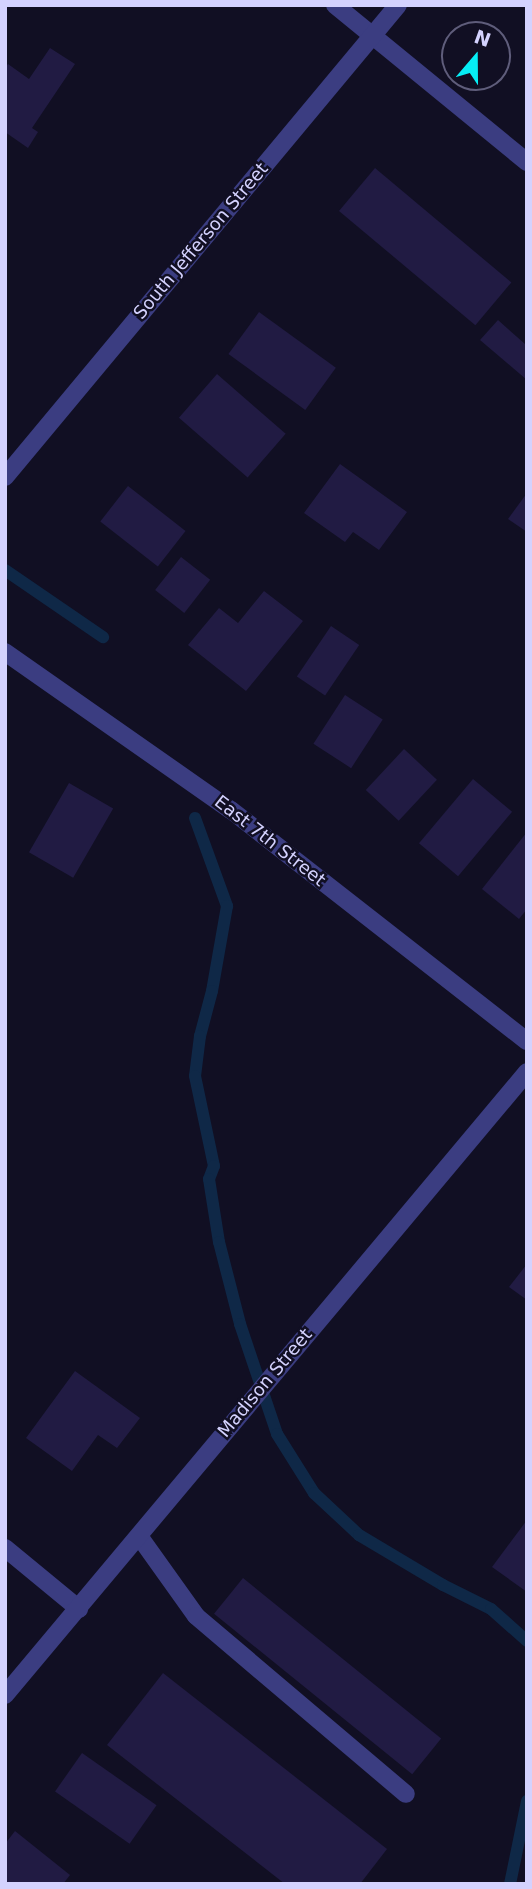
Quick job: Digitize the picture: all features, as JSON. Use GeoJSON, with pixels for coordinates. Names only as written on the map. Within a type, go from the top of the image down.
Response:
{"type":"FeatureCollection","features":[{"type":"Feature","properties":{"kind":"street"},"geometry":{"type":"LineString","coordinates":[[335,5],[527,162]]}},
{"type":"Feature","properties":{"kind":"street","name":"South Jefferson Street"},"geometry":{"type":"LineString","coordinates":[[5,477],[398,5]]}},
{"type":"Feature","properties":{"kind":"street","name":"East 7th Street"},"geometry":{"type":"LineString","coordinates":[[5,652],[231,810],[527,1041]]}},
{"type":"Feature","properties":{"kind":"street","name":"Madison Street"},"geometry":{"type":"LineString","coordinates":[[5,1695],[527,1072]]}},
{"type":"Feature","properties":{"kind":"street"},"geometry":{"type":"LineString","coordinates":[[139,1536],[196,1616],[406,1794]]}},
{"type":"Feature","properties":{"kind":"street"},"geometry":{"type":"LineString","coordinates":[[5,1548],[79,1609]]}},
{"type":"Feature","properties":{"kind":"building"},"geometry":{"type":"Polygon","coordinates":[[[50,48],[75,64],[32,128],[38,132],[28,148],[5,132],[5,68],[8,64],[29,79],[50,48]]]}},
{"type":"Feature","properties":{"kind":"building"},"geometry":{"type":"Polygon","coordinates":[[[375,168],[511,282],[475,325],[339,211],[375,168]]]}},
{"type":"Feature","properties":{"kind":"building"},"geometry":{"type":"Polygon","coordinates":[[[259,312],[336,368],[305,410],[228,354],[259,312]]]}},
{"type":"Feature","properties":{"kind":"building"},"geometry":{"type":"Polygon","coordinates":[[[498,320],[525,344],[527,342],[527,380],[480,340],[498,320]]]}},
{"type":"Feature","properties":{"kind":"building"},"geometry":{"type":"Polygon","coordinates":[[[217,374],[286,434],[248,477],[179,418],[217,374]]]}},
{"type":"Feature","properties":{"kind":"building"},"geometry":{"type":"Polygon","coordinates":[[[340,464],[407,512],[379,550],[353,532],[345,542],[304,513],[340,464]]]}},
{"type":"Feature","properties":{"kind":"building"},"geometry":{"type":"Polygon","coordinates":[[[128,486],[186,531],[158,566],[100,521],[128,486]]]}},
{"type":"Feature","properties":{"kind":"building"},"geometry":{"type":"Polygon","coordinates":[[[527,493],[527,532],[508,519],[527,493]]]}},
{"type":"Feature","properties":{"kind":"building"},"geometry":{"type":"Polygon","coordinates":[[[181,557],[210,580],[184,613],[155,590],[181,557]]]}},
{"type":"Feature","properties":{"kind":"building"},"geometry":{"type":"Polygon","coordinates":[[[264,591],[303,621],[246,691],[188,645],[219,608],[238,623],[264,591]]]}},
{"type":"Feature","properties":{"kind":"building"},"geometry":{"type":"Polygon","coordinates":[[[331,626],[359,645],[325,696],[297,677],[331,626]]]}},
{"type":"Feature","properties":{"kind":"building"},"geometry":{"type":"Polygon","coordinates":[[[345,695],[383,720],[351,768],[313,744],[345,695]]]}},
{"type":"Feature","properties":{"kind":"building"},"geometry":{"type":"Polygon","coordinates":[[[404,749],[437,780],[399,821],[366,790],[404,749]]]}},
{"type":"Feature","properties":{"kind":"building"},"geometry":{"type":"Polygon","coordinates":[[[473,779],[512,812],[458,876],[419,843],[473,779]]]}},
{"type":"Feature","properties":{"kind":"building"},"geometry":{"type":"Polygon","coordinates":[[[69,783],[113,808],[73,878],[29,852],[69,783]]]}},
{"type":"Feature","properties":{"kind":"building"},"geometry":{"type":"Polygon","coordinates":[[[527,832],[527,909],[519,919],[482,889],[527,832]]]}},
{"type":"Feature","properties":{"kind":"building"},"geometry":{"type":"Polygon","coordinates":[[[527,1264],[527,1300],[509,1287],[527,1264]]]}},
{"type":"Feature","properties":{"kind":"building"},"geometry":{"type":"Polygon","coordinates":[[[75,1371],[140,1418],[117,1448],[98,1435],[72,1471],[26,1438],[75,1371]]]}},
{"type":"Feature","properties":{"kind":"building"},"geometry":{"type":"Polygon","coordinates":[[[527,1520],[527,1592],[492,1567],[527,1520]]]}},
{"type":"Feature","properties":{"kind":"building"},"geometry":{"type":"Polygon","coordinates":[[[243,1578],[441,1738],[412,1774],[214,1614],[243,1578]]]}},
{"type":"Feature","properties":{"kind":"building"},"geometry":{"type":"Polygon","coordinates":[[[163,1673],[387,1849],[360,1884],[285,1884],[107,1745],[163,1673]]]}},
{"type":"Feature","properties":{"kind":"building"},"geometry":{"type":"Polygon","coordinates":[[[82,1753],[157,1805],[130,1844],[55,1792],[82,1753]]]}},
{"type":"Feature","properties":{"kind":"building"},"geometry":{"type":"Polygon","coordinates":[[[15,1831],[70,1875],[63,1884],[5,1884],[5,1844],[15,1831]]]}},
{"type":"Feature","properties":{"kind":"waterway"},"geometry":{"type":"LineString","coordinates":[[5,570],[103,637]]}},
{"type":"Feature","properties":{"kind":"waterway"},"geometry":{"type":"LineString","coordinates":[[195,818],[227,906],[212,991],[200,1036],[195,1076],[214,1166],[209,1179],[219,1242],[240,1324],[277,1434],[314,1493],[359,1535],[443,1585],[491,1609],[527,1641]]}},
{"type":"Feature","properties":{"kind":"waterway"},"geometry":{"type":"LineString","coordinates":[[510,1884],[527,1801]]}}]}
